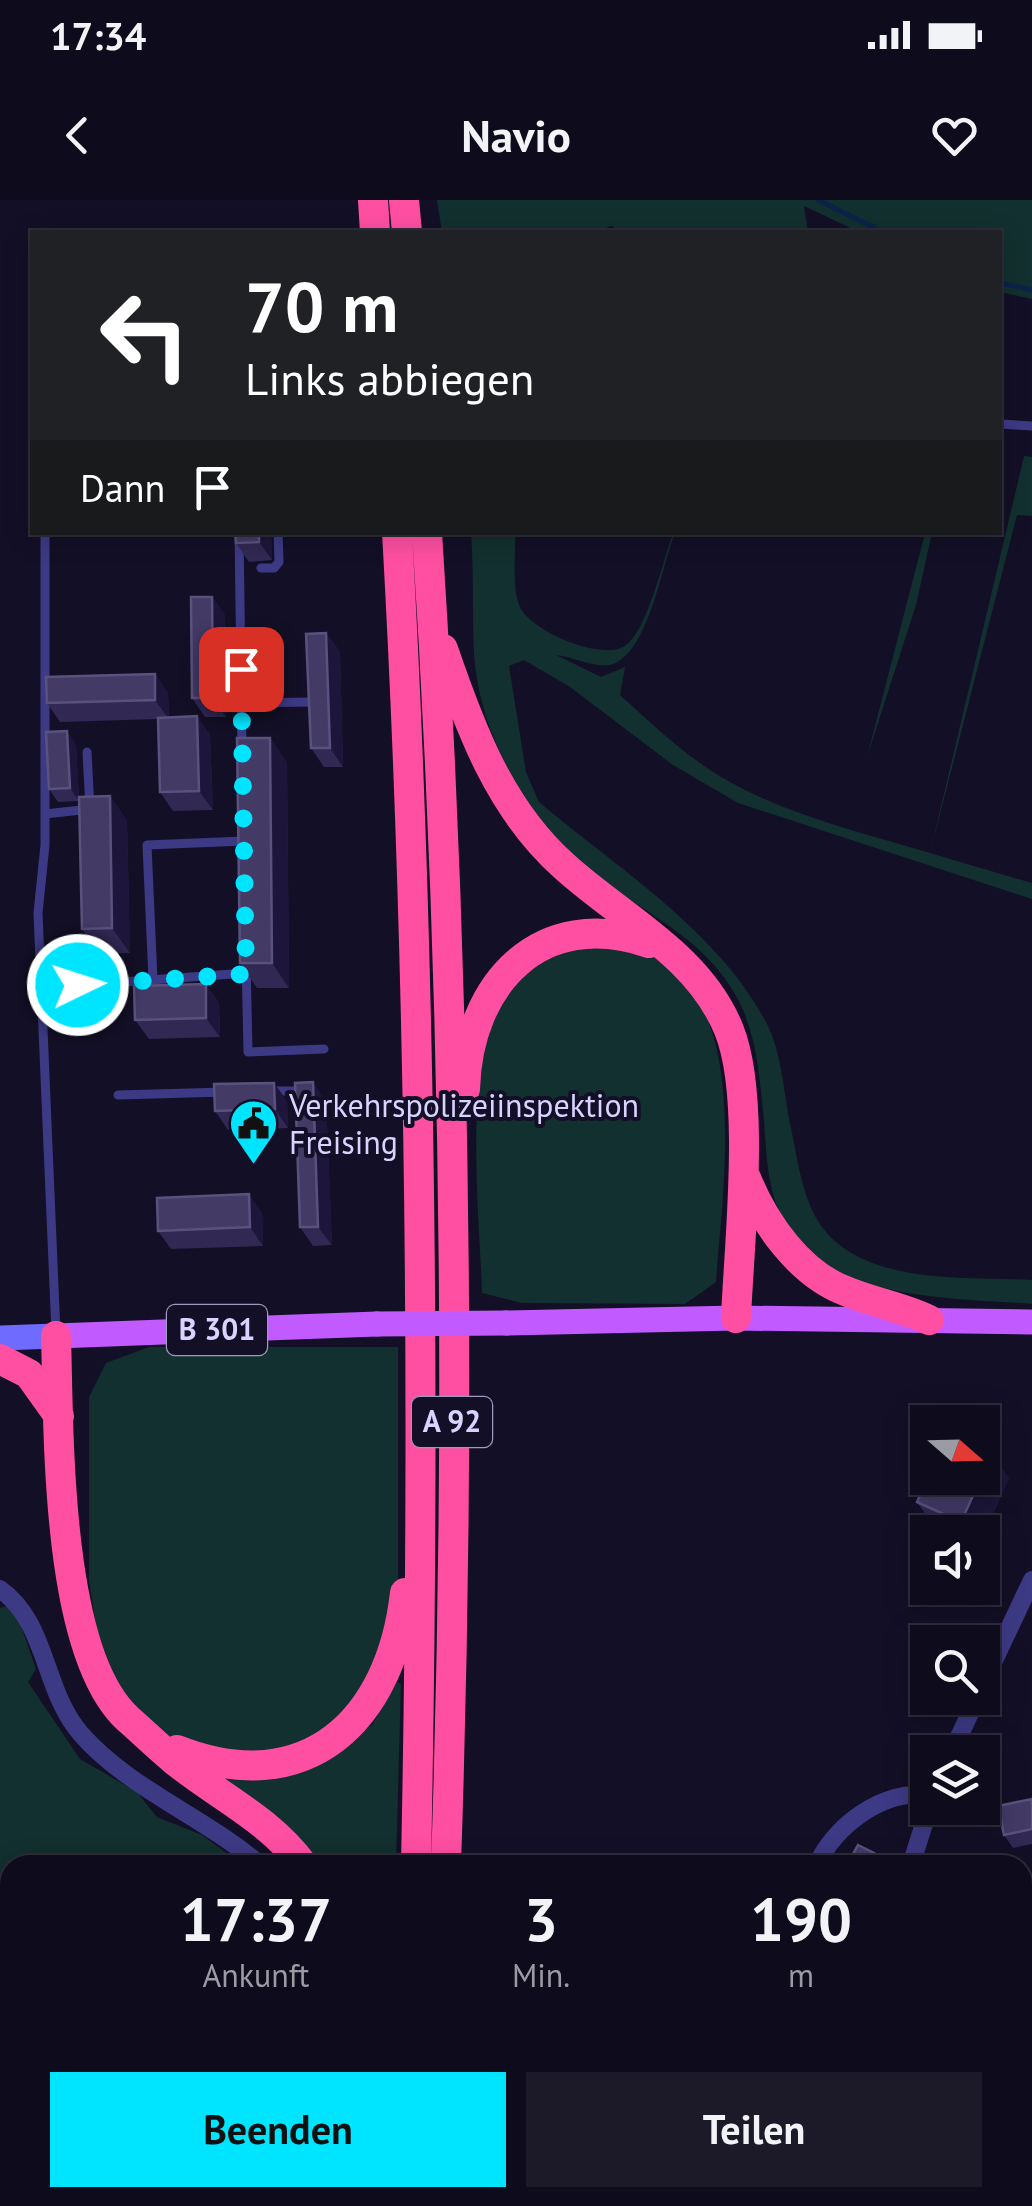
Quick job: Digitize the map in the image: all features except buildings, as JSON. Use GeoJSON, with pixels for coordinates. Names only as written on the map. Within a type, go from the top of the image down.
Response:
{"type":"FeatureCollection","features":[{"type":"Feature","properties":{"kind":"highway"},"geometry":{"type":"LineString","coordinates":[[373,200],[375,230]]}},
{"type":"Feature","properties":{"kind":"highway"},"geometry":{"type":"LineString","coordinates":[[404,200],[407,230]]}},
{"type":"Feature","properties":{"kind":"highway","name":"A 92"},"geometry":{"type":"LineString","coordinates":[[397,535],[412,901],[422,1528],[416,1855]]}},
{"type":"Feature","properties":{"kind":"highway","name":"A 92"},"geometry":{"type":"LineString","coordinates":[[427,535],[453,1150],[452,1675],[446,1855]]}},
{"type":"Feature","properties":{"kind":"highway"},"geometry":{"type":"LineString","coordinates":[[433,618],[464,710],[506,801],[561,864],[707,985],[730,1033],[740,1082],[742,1171],[736,1318]]}},
{"type":"Feature","properties":{"kind":"highway"},"geometry":{"type":"LineString","coordinates":[[453,1150],[464,1122],[466,1067],[492,987],[526,954],[569,933],[616,932],[666,948]]}},
{"type":"Feature","properties":{"kind":"highway"},"geometry":{"type":"LineString","coordinates":[[742,1171],[758,1206],[798,1258],[820,1276],[843,1291],[900,1306],[929,1320]]}},
{"type":"Feature","properties":{"kind":"highway"},"geometry":{"type":"LineString","coordinates":[[56,1336],[68,1552],[79,1620],[102,1683],[124,1715],[172,1759],[249,1810],[294,1855]]}},
{"type":"Feature","properties":{"kind":"highway"},"geometry":{"type":"LineString","coordinates":[[0,1358],[29,1374],[59,1416]]}},
{"type":"Feature","properties":{"kind":"highway"},"geometry":{"type":"LineString","coordinates":[[156,1742],[224,1765],[261,1766],[292,1761],[334,1740],[365,1710],[389,1669],[402,1617],[408,1562],[422,1528]]}},
{"type":"Feature","properties":{"kind":"main road","name":"B 301"},"geometry":{"type":"LineString","coordinates":[[56,1336],[377,1324],[736,1318],[1032,1322]]}},
{"type":"Feature","properties":{"kind":"main road"},"geometry":{"type":"LineString","coordinates":[[0,1338],[56,1336]]}},
{"type":"Feature","properties":{"kind":"street"},"geometry":{"type":"LineString","coordinates":[[1000,1648],[1032,1580]]}},
{"type":"Feature","properties":{"kind":"street"},"geometry":{"type":"LineString","coordinates":[[0,1589],[28,1618],[50,1684],[79,1732],[104,1757],[220,1832],[248,1855]]}},
{"type":"Feature","properties":{"kind":"street"},"geometry":{"type":"LineString","coordinates":[[823,1855],[836,1832],[856,1815],[910,1795]]}},
{"type":"Feature","properties":{"kind":"street"},"geometry":{"type":"LineString","coordinates":[[914,1855],[924,1825]]}},
{"type":"Feature","properties":{"kind":"lane"},"geometry":{"type":"LineString","coordinates":[[1002,424],[1032,426]]}},
{"type":"Feature","properties":{"kind":"lane"},"geometry":{"type":"LineString","coordinates":[[46,535],[44,814],[38,913],[56,1336]]}},
{"type":"Feature","properties":{"kind":"lane"},"geometry":{"type":"LineString","coordinates":[[238,535],[242,762]]}},
{"type":"Feature","properties":{"kind":"lane"},"geometry":{"type":"LineString","coordinates":[[261,568],[278,562],[278,535]]}},
{"type":"Feature","properties":{"kind":"lane"},"geometry":{"type":"LineString","coordinates":[[242,703],[314,702]]}},
{"type":"Feature","properties":{"kind":"lane"},"geometry":{"type":"LineString","coordinates":[[44,814],[90,809],[88,752]]}},
{"type":"Feature","properties":{"kind":"lane"},"geometry":{"type":"LineString","coordinates":[[244,822],[244,860]]}},
{"type":"Feature","properties":{"kind":"lane"},"geometry":{"type":"LineString","coordinates":[[153,980],[148,844],[244,841]]}},
{"type":"Feature","properties":{"kind":"lane"},"geometry":{"type":"LineString","coordinates":[[246,954],[248,1052],[324,1048]]}},
{"type":"Feature","properties":{"kind":"lane"},"geometry":{"type":"LineString","coordinates":[[40,988],[246,974]]}},
{"type":"Feature","properties":{"kind":"lane"},"geometry":{"type":"LineString","coordinates":[[249,1092],[300,1091]]}},
{"type":"Feature","properties":{"kind":"lane"},"geometry":{"type":"LineString","coordinates":[[118,1094],[232,1092]]}},
{"type":"Feature","properties":{"kind":"green space"},"geometry":{"type":"Polygon","coordinates":[[[437,200],[1032,200],[1032,299],[1002,292],[1002,230],[855,230],[804,206],[808,230],[617,230],[612,226],[599,230],[442,230],[437,200]]]}},
{"type":"Feature","properties":{"kind":"green space"},"geometry":{"type":"Polygon","coordinates":[[[1024,456],[1032,457],[1032,516],[1017,515],[930,853],[1024,456]]]}},
{"type":"Feature","properties":{"kind":"green space"},"geometry":{"type":"Polygon","coordinates":[[[471,535],[515,535],[518,601],[539,627],[585,647],[614,650],[625,646],[641,626],[674,535],[644,627],[623,658],[604,665],[556,655],[601,677],[625,667],[620,695],[687,753],[753,794],[854,831],[1032,883],[1032,899],[738,803],[673,765],[570,687],[524,660],[509,666],[526,772],[539,802],[694,930],[747,990],[767,1024],[779,1061],[806,1195],[815,1216],[833,1239],[856,1255],[912,1273],[1032,1280],[1032,1304],[925,1296],[888,1289],[852,1279],[821,1263],[796,1240],[771,1188],[756,1052],[732,989],[691,943],[580,862],[535,811],[500,751],[478,686],[471,535]]]}},
{"type":"Feature","properties":{"kind":"green space"},"geometry":{"type":"Polygon","coordinates":[[[924,535],[932,535],[916,605],[867,757],[924,535]]]}},
{"type":"Feature","properties":{"kind":"green space"},"geometry":{"type":"Polygon","coordinates":[[[582,946],[643,952],[679,974],[702,1008],[717,1050],[724,1098],[725,1148],[716,1282],[685,1304],[522,1303],[482,1293],[476,1143],[482,1062],[490,1028],[509,991],[527,974],[582,946]]]}},
{"type":"Feature","properties":{"kind":"green space"},"geometry":{"type":"Polygon","coordinates":[[[149,1347],[398,1347],[398,1607],[355,1713],[262,1761],[177,1741],[147,1721],[117,1686],[96,1626],[89,1580],[89,1397],[106,1363],[149,1347]]]}},
{"type":"Feature","properties":{"kind":"green space"},"geometry":{"type":"Polygon","coordinates":[[[7,1606],[18,1617],[36,1669],[28,1682],[80,1759],[137,1792],[157,1817],[202,1835],[229,1855],[0,1855],[0,1608],[7,1606]]]}},
{"type":"Feature","properties":{"kind":"green space"},"geometry":{"type":"Polygon","coordinates":[[[397,1682],[401,1684],[396,1855],[305,1855],[197,1769],[244,1780],[290,1772],[337,1753],[372,1725],[397,1682]]]}},
{"type":"Feature","properties":{"kind":"waterway"},"geometry":{"type":"LineString","coordinates":[[818,200],[879,230]]}},
{"type":"Feature","properties":{"kind":"waterway"},"geometry":{"type":"LineString","coordinates":[[1002,283],[1032,290]]}},
{"type":"Feature","properties":{"kind":"place","name":"Verkehrspolizeiinspektion Freising"},"geometry":{"type":"Point","coordinates":[254,1166]}},
{"type":"Feature","properties":{"kind":"route"},"geometry":{"type":"LineString","coordinates":[[78,985],[246,974],[241,669]]}}]}
